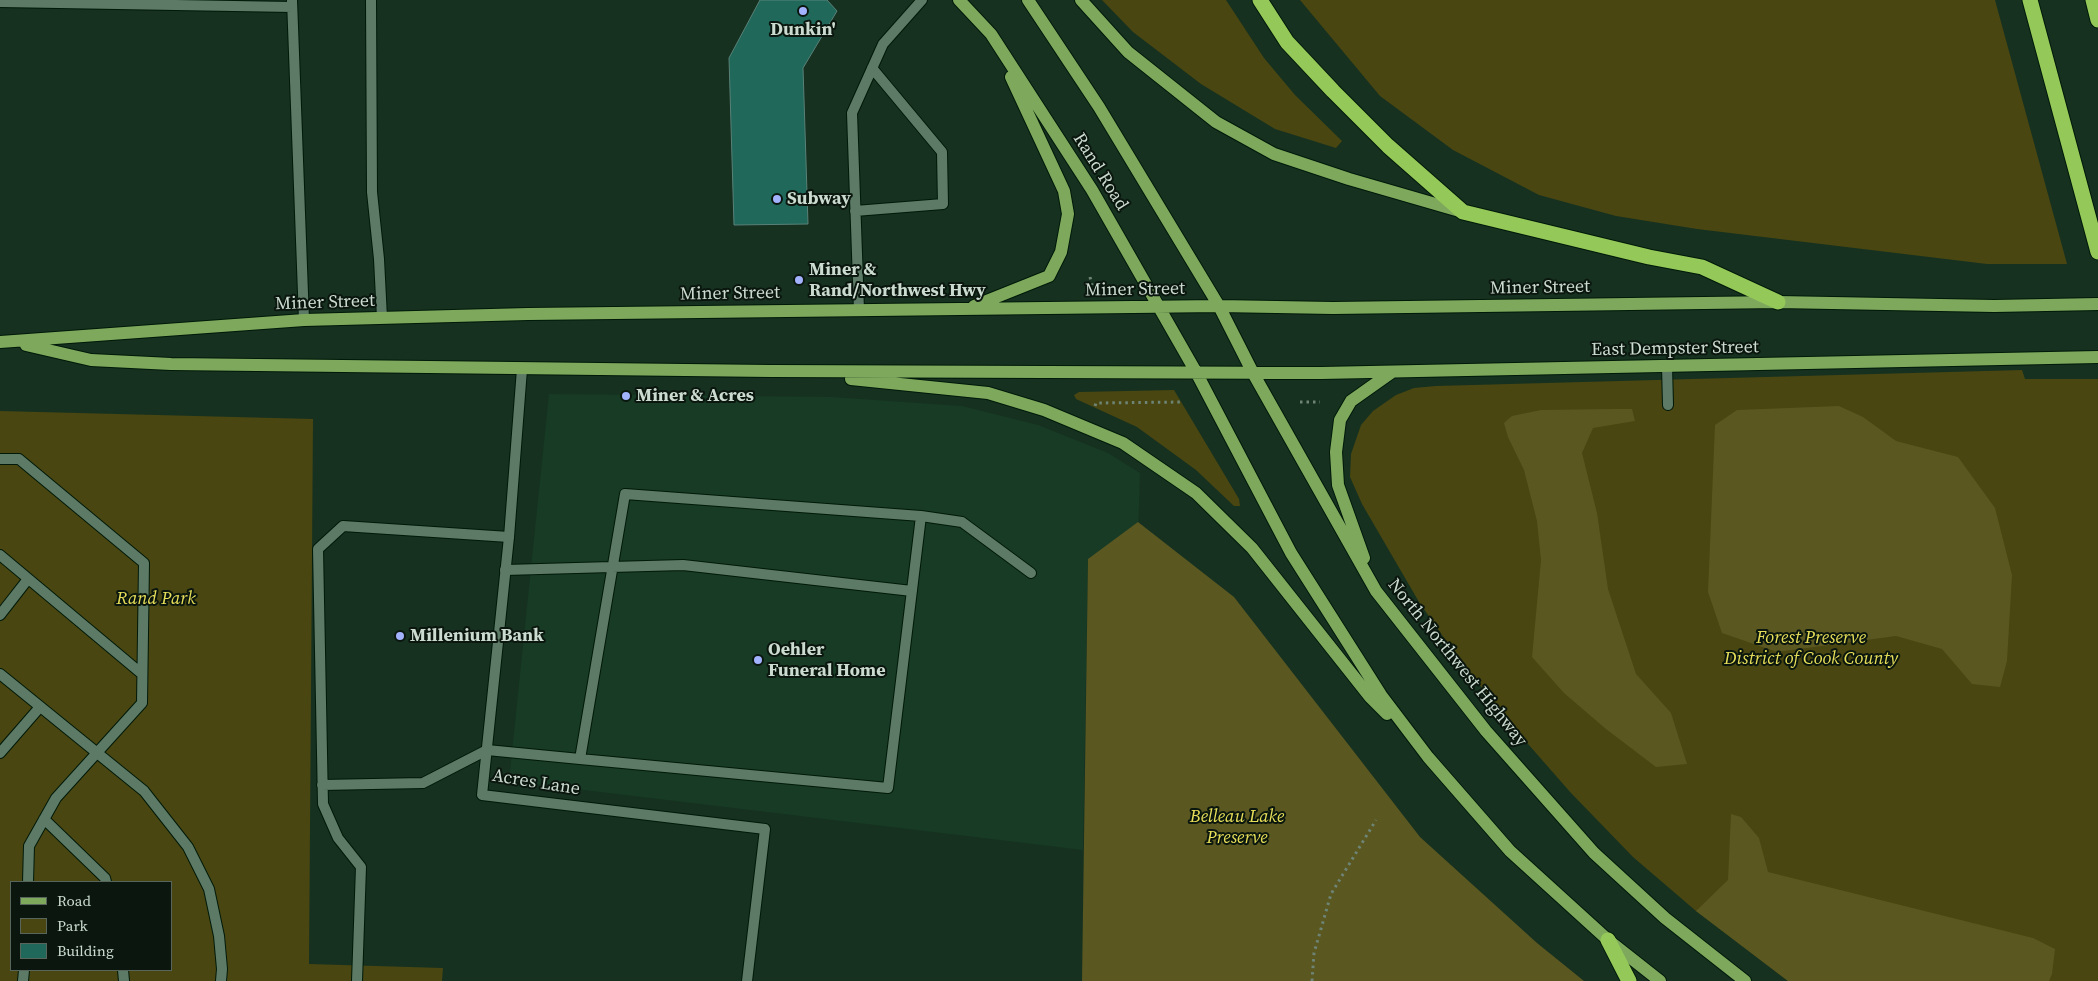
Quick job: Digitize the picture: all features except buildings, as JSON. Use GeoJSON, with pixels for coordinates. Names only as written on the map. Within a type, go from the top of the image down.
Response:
{"type":"FeatureCollection","features":[{"type":"Feature","properties":{"kind":"highway"},"geometry":{"type":"LineString","coordinates":[[1260,0],[1287,42],[1327,84],[1388,146],[1463,212],[1648,257],[1702,267],[1778,302]]}},
{"type":"Feature","properties":{"kind":"highway"},"geometry":{"type":"LineString","coordinates":[[2030,0],[2098,252]]}},
{"type":"Feature","properties":{"kind":"highway"},"geometry":{"type":"LineString","coordinates":[[2093,0],[2098,20]]}},
{"type":"Feature","properties":{"kind":"highway"},"geometry":{"type":"LineString","coordinates":[[1608,940],[1629,981]]}},
{"type":"Feature","properties":{"kind":"main road","name":"Rand Road"},"geometry":{"type":"LineString","coordinates":[[959,0],[991,34],[1092,190],[1196,372]]}},
{"type":"Feature","properties":{"kind":"main road","name":"Rand Road"},"geometry":{"type":"LineString","coordinates":[[1028,0],[1099,107],[1219,306]]}},
{"type":"Feature","properties":{"kind":"main road"},"geometry":{"type":"LineString","coordinates":[[1081,0],[1128,52],[1216,122],[1274,154],[1349,179],[1463,212]]}},
{"type":"Feature","properties":{"kind":"main road"},"geometry":{"type":"LineString","coordinates":[[967,309],[1049,276],[1061,252],[1068,214],[1064,192],[991,34]]}},
{"type":"Feature","properties":{"kind":"main road","name":"Miner Street"},"geometry":{"type":"LineString","coordinates":[[0,342],[304,320],[528,314],[1219,306],[1333,308],[1778,302]]}},
{"type":"Feature","properties":{"kind":"main road"},"geometry":{"type":"LineString","coordinates":[[1778,302],[1994,306],[2098,304]]}},
{"type":"Feature","properties":{"kind":"main road","name":"North Northwest Highway"},"geometry":{"type":"LineString","coordinates":[[1219,306],[1254,373],[1376,591],[1486,731],[1594,853],[1664,918],[1745,981]]}},
{"type":"Feature","properties":{"kind":"main road","name":"Miner Street"},"geometry":{"type":"LineString","coordinates":[[14,342],[91,360],[171,364],[772,371],[1254,373]]}},
{"type":"Feature","properties":{"kind":"main road","name":"East Dempster Street"},"geometry":{"type":"LineString","coordinates":[[1254,373],[1392,372],[2098,357]]}},
{"type":"Feature","properties":{"kind":"main road"},"geometry":{"type":"LineString","coordinates":[[772,371],[988,393],[1044,410],[1123,443],[1196,493],[1252,548],[1370,697],[1428,757],[1510,851],[1608,940],[1660,981]]}},
{"type":"Feature","properties":{"kind":"main road"},"geometry":{"type":"LineString","coordinates":[[1196,372],[1291,553],[1381,695],[1428,757]]}},
{"type":"Feature","properties":{"kind":"main road"},"geometry":{"type":"LineString","coordinates":[[1376,591],[1338,484],[1336,452],[1340,420],[1351,401],[1392,372]]}},
{"type":"Feature","properties":{"kind":"street"},"geometry":{"type":"LineString","coordinates":[[371,0],[372,192],[379,259],[382,318]]}},
{"type":"Feature","properties":{"kind":"street"},"geometry":{"type":"LineString","coordinates":[[859,310],[852,113],[883,44],[922,0]]}},
{"type":"Feature","properties":{"kind":"street"},"geometry":{"type":"LineString","coordinates":[[0,2],[292,3],[304,320]]}},
{"type":"Feature","properties":{"kind":"street"},"geometry":{"type":"LineString","coordinates":[[856,211],[943,204],[942,152],[872,68]]}},
{"type":"Feature","properties":{"kind":"street"},"geometry":{"type":"LineString","coordinates":[[1667,366],[1668,405]]}},
{"type":"Feature","properties":{"kind":"street","name":"Acres Lane"},"geometry":{"type":"LineString","coordinates":[[522,368],[509,537],[482,795],[765,829],[747,981]]}},
{"type":"Feature","properties":{"kind":"street"},"geometry":{"type":"LineString","coordinates":[[0,460],[19,459],[144,563],[142,703],[56,798],[29,846],[28,881]]}},
{"type":"Feature","properties":{"kind":"street"},"geometry":{"type":"LineString","coordinates":[[580,759],[625,494],[921,516],[962,522],[1031,573]]}},
{"type":"Feature","properties":{"kind":"street"},"geometry":{"type":"LineString","coordinates":[[322,785],[423,783],[487,750],[888,788],[921,516]]}},
{"type":"Feature","properties":{"kind":"street"},"geometry":{"type":"LineString","coordinates":[[357,981],[361,867],[338,838],[323,804],[318,549],[343,526],[509,537]]}},
{"type":"Feature","properties":{"kind":"street"},"geometry":{"type":"LineString","coordinates":[[0,555],[142,674]]}},
{"type":"Feature","properties":{"kind":"street"},"geometry":{"type":"LineString","coordinates":[[505,570],[612,569],[683,565],[912,591]]}},
{"type":"Feature","properties":{"kind":"street"},"geometry":{"type":"LineString","coordinates":[[0,615],[28,578]]}},
{"type":"Feature","properties":{"kind":"street"},"geometry":{"type":"LineString","coordinates":[[0,674],[144,791],[188,847],[209,889],[220,936],[221,981]]}},
{"type":"Feature","properties":{"kind":"street"},"geometry":{"type":"LineString","coordinates":[[0,753],[40,707]]}},
{"type":"Feature","properties":{"kind":"street"},"geometry":{"type":"LineString","coordinates":[[44,819],[105,878],[106,881]]}},
{"type":"Feature","properties":{"kind":"path"},"geometry":{"type":"LineString","coordinates":[[1094,408],[1096,403],[1182,402]]}},
{"type":"Feature","properties":{"kind":"path"},"geometry":{"type":"LineString","coordinates":[[1300,402],[1320,402]]}},
{"type":"Feature","properties":{"kind":"path"},"geometry":{"type":"LineString","coordinates":[[1312,981],[1314,954],[1331,894],[1376,820]]}},
{"type":"Feature","properties":{"kind":"shaded area"},"geometry":{"type":"Polygon","coordinates":[[[549,394],[831,397],[962,406],[1038,425],[1108,453],[1140,473],[1137,571],[1088,559],[1083,850],[509,781],[549,394]]]}},
{"type":"Feature","properties":{"kind":"green space"},"geometry":{"type":"Polygon","coordinates":[[[1102,0],[1226,0],[1264,58],[1295,95],[1342,141],[1336,148],[1275,129],[1201,84],[1133,32],[1102,0]]]}},
{"type":"Feature","properties":{"kind":"green space"},"geometry":{"type":"Polygon","coordinates":[[[1300,0],[1995,0],[2067,264],[1987,264],[1697,229],[1616,216],[1539,195],[1453,150],[1380,96],[1300,0]]]}},
{"type":"Feature","properties":{"kind":"green space","name":"Forest Preserve District of Cook County"},"geometry":{"type":"Polygon","coordinates":[[[2022,370],[2025,379],[2098,379],[2098,981],[1788,981],[1696,911],[1633,857],[1571,793],[1507,720],[1451,648],[1419,602],[1362,504],[1350,477],[1351,454],[1361,425],[1373,411],[1396,395],[1414,388],[2022,370]]]}},
{"type":"Feature","properties":{"kind":"green space"},"geometry":{"type":"Polygon","coordinates":[[[1174,390],[1239,499],[1240,506],[1234,506],[1196,470],[1137,427],[1076,399],[1074,395],[1079,392],[1174,390]]]}},
{"type":"Feature","properties":{"kind":"green space"},"geometry":{"type":"Polygon","coordinates":[[[1839,406],[1863,417],[1896,441],[1958,457],[1995,508],[2012,575],[2007,661],[2000,687],[1972,684],[1942,649],[1896,636],[1777,652],[1722,633],[1708,592],[1715,425],[1737,410],[1839,406]]]}},
{"type":"Feature","properties":{"kind":"green space"},"geometry":{"type":"Polygon","coordinates":[[[1632,409],[1635,421],[1593,428],[1582,453],[1597,513],[1608,589],[1636,674],[1671,713],[1687,764],[1656,767],[1606,729],[1564,693],[1532,657],[1541,560],[1537,521],[1524,470],[1508,437],[1504,423],[1512,416],[1541,410],[1632,409]]]}},
{"type":"Feature","properties":{"kind":"green space","name":"Rand Park"},"geometry":{"type":"Polygon","coordinates":[[[0,411],[313,419],[309,964],[443,968],[442,981],[0,981],[0,411]]]}},
{"type":"Feature","properties":{"kind":"green space","name":"Belleau Lake Preserve"},"geometry":{"type":"Polygon","coordinates":[[[1138,522],[1234,597],[1420,837],[1537,943],[1584,981],[1082,981],[1088,559],[1138,522]]]}},
{"type":"Feature","properties":{"kind":"green space"},"geometry":{"type":"Polygon","coordinates":[[[1731,814],[1741,817],[1759,838],[1768,872],[2033,938],[2055,949],[2052,974],[2049,981],[1788,981],[1696,911],[1728,880],[1731,814]]]}},
{"type":"Feature","properties":{"kind":"place","name":"Dunkin'"},"geometry":{"type":"Point","coordinates":[803,11]}},
{"type":"Feature","properties":{"kind":"place","name":"Subway"},"geometry":{"type":"Point","coordinates":[777,199]}},
{"type":"Feature","properties":{"kind":"place","name":"Miner & Rand/Northwest Hwy"},"geometry":{"type":"Point","coordinates":[799,280]}},
{"type":"Feature","properties":{"kind":"place","name":"Miner & Acres"},"geometry":{"type":"Point","coordinates":[626,396]}},
{"type":"Feature","properties":{"kind":"place","name":"Millenium Bank"},"geometry":{"type":"Point","coordinates":[400,636]}},
{"type":"Feature","properties":{"kind":"place","name":"Oehler Funeral Home"},"geometry":{"type":"Point","coordinates":[758,660]}}]}
